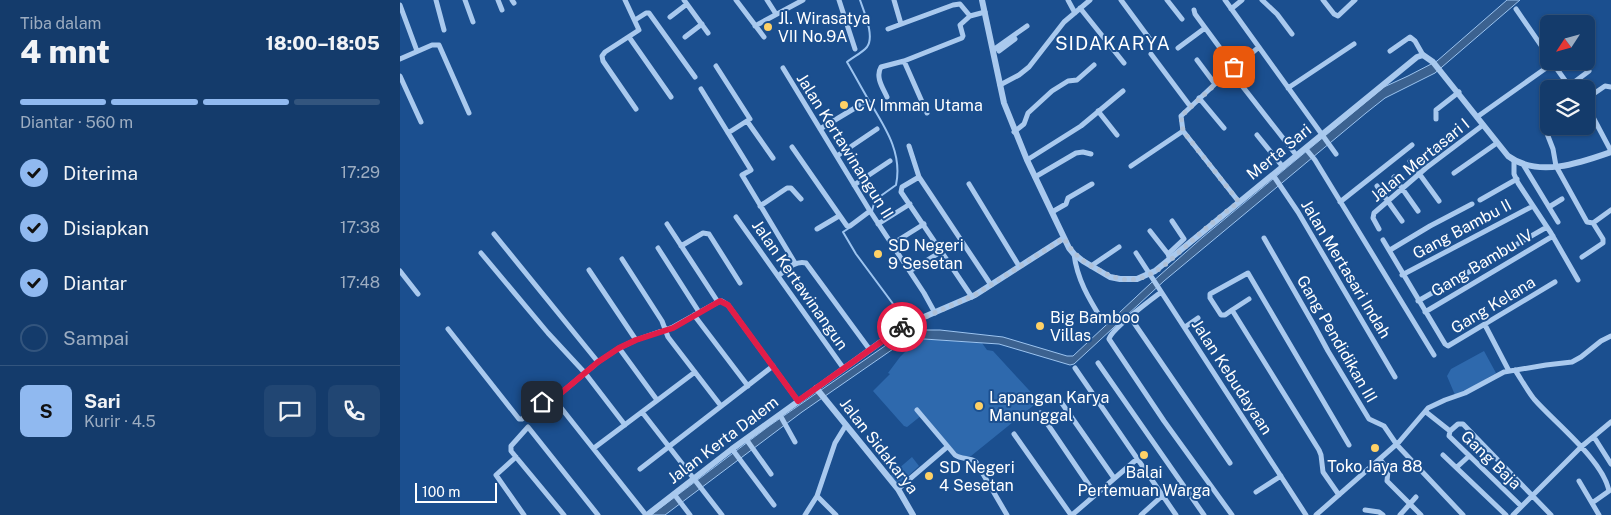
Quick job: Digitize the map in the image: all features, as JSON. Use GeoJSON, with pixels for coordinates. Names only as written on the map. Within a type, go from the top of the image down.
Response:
{"type":"FeatureCollection","features":[{"type":"Feature","properties":{"kind":"street"},"geometry":{"type":"LineString","coordinates":[[436,0],[444,30]]}},
{"type":"Feature","properties":{"kind":"street"},"geometry":{"type":"LineString","coordinates":[[465,0],[473,22]]}},
{"type":"Feature","properties":{"kind":"street"},"geometry":{"type":"LineString","coordinates":[[498,0],[502,10]]}},
{"type":"Feature","properties":{"kind":"street"},"geometry":{"type":"LineString","coordinates":[[625,0],[640,29],[604,52],[602,56],[636,109]]}},
{"type":"Feature","properties":{"kind":"street"},"geometry":{"type":"LineString","coordinates":[[736,0],[764,37]]}},
{"type":"Feature","properties":{"kind":"street"},"geometry":{"type":"LineString","coordinates":[[768,0],[776,14]]}},
{"type":"Feature","properties":{"kind":"street"},"geometry":{"type":"LineString","coordinates":[[755,26],[803,0]]}},
{"type":"Feature","properties":{"kind":"street"},"geometry":{"type":"LineString","coordinates":[[839,0],[856,49]]}},
{"type":"Feature","properties":{"kind":"street"},"geometry":{"type":"LineString","coordinates":[[894,0],[901,24]]}},
{"type":"Feature","properties":{"kind":"street","name":"Merta Sari"},"geometry":{"type":"LineString","coordinates":[[982,0],[1004,103],[1026,160],[1064,238],[1074,254],[1091,266],[1120,279],[1151,278],[1169,257],[1274,176],[1412,60],[1424,55]]}},
{"type":"Feature","properties":{"kind":"street"},"geometry":{"type":"LineString","coordinates":[[1068,0],[1075,13]]}},
{"type":"Feature","properties":{"kind":"street"},"geometry":{"type":"LineString","coordinates":[[1000,85],[1019,75],[1029,67],[1064,22],[1090,0]]}},
{"type":"Feature","properties":{"kind":"street"},"geometry":{"type":"LineString","coordinates":[[1121,0],[1152,42]]}},
{"type":"Feature","properties":{"kind":"street"},"geometry":{"type":"LineString","coordinates":[[1167,0],[1182,19]]}},
{"type":"Feature","properties":{"kind":"street"},"geometry":{"type":"LineString","coordinates":[[1225,0],[1336,154]]}},
{"type":"Feature","properties":{"kind":"street"},"geometry":{"type":"LineString","coordinates":[[1231,9],[1242,0]]}},
{"type":"Feature","properties":{"kind":"street"},"geometry":{"type":"LineString","coordinates":[[1262,0],[1277,14],[1292,34]]}},
{"type":"Feature","properties":{"kind":"street"},"geometry":{"type":"LineString","coordinates":[[1323,0],[1334,14],[1338,16],[1355,0]]}},
{"type":"Feature","properties":{"kind":"street"},"geometry":{"type":"LineString","coordinates":[[670,16],[686,2],[708,33]]}},
{"type":"Feature","properties":{"kind":"street"},"geometry":{"type":"LineString","coordinates":[[888,30],[952,3],[960,4],[970,16]]}},
{"type":"Feature","properties":{"kind":"street"},"geometry":{"type":"LineString","coordinates":[[400,5],[417,51]]}},
{"type":"Feature","properties":{"kind":"street"},"geometry":{"type":"LineString","coordinates":[[1080,8],[1124,63]]}},
{"type":"Feature","properties":{"kind":"street"},"geometry":{"type":"LineString","coordinates":[[1516,9],[1540,44]]}},
{"type":"Feature","properties":{"kind":"street"},"geometry":{"type":"LineString","coordinates":[[1194,10],[1233,70],[1297,156]]}},
{"type":"Feature","properties":{"kind":"street"},"geometry":{"type":"LineString","coordinates":[[636,20],[646,12],[649,13],[695,77]]}},
{"type":"Feature","properties":{"kind":"street"},"geometry":{"type":"LineString","coordinates":[[887,97],[878,72],[884,65],[904,61],[962,38],[960,25],[970,16],[985,12]]}},
{"type":"Feature","properties":{"kind":"street"},"geometry":{"type":"LineString","coordinates":[[685,37],[702,24]]}},
{"type":"Feature","properties":{"kind":"street"},"geometry":{"type":"LineString","coordinates":[[994,52],[1027,26]]}},
{"type":"Feature","properties":{"kind":"street"},"geometry":{"type":"LineString","coordinates":[[1178,48],[1205,28]]}},
{"type":"Feature","properties":{"kind":"street"},"geometry":{"type":"LineString","coordinates":[[629,37],[671,97]]}},
{"type":"Feature","properties":{"kind":"street"},"geometry":{"type":"LineString","coordinates":[[1390,51],[1410,37],[1415,41],[1424,55],[1433,62],[1459,92],[1508,156],[1524,166],[1556,166],[1588,160],[1611,151],[1595,121]]}},
{"type":"Feature","properties":{"kind":"street"},"geometry":{"type":"LineString","coordinates":[[994,52],[1015,39]]}},
{"type":"Feature","properties":{"kind":"street"},"geometry":{"type":"LineString","coordinates":[[1288,88],[1354,44]]}},
{"type":"Feature","properties":{"kind":"street"},"geometry":{"type":"LineString","coordinates":[[400,60],[432,45],[439,45],[469,113]]}},
{"type":"Feature","properties":{"kind":"street"},"geometry":{"type":"LineString","coordinates":[[1239,202],[1183,131],[1181,116],[1258,47]]}},
{"type":"Feature","properties":{"kind":"street"},"geometry":{"type":"LineString","coordinates":[[1151,54],[1190,106]]}},
{"type":"Feature","properties":{"kind":"street"},"geometry":{"type":"LineString","coordinates":[[1197,60],[1215,84]]}},
{"type":"Feature","properties":{"kind":"street"},"geometry":{"type":"LineString","coordinates":[[904,61],[927,113]]}},
{"type":"Feature","properties":{"kind":"street"},"geometry":{"type":"LineString","coordinates":[[1014,132],[1024,124],[1028,113],[1052,92],[1068,81],[1077,80],[1094,65]]}},
{"type":"Feature","properties":{"kind":"street"},"geometry":{"type":"LineString","coordinates":[[716,66],[750,119],[728,133]]}},
{"type":"Feature","properties":{"kind":"street","name":"Jalan Kertawinangun II"},"geometry":{"type":"LineString","coordinates":[[783,68],[870,212],[910,271],[935,313]]}},
{"type":"Feature","properties":{"kind":"street"},"geometry":{"type":"LineString","coordinates":[[1477,117],[1542,70]]}},
{"type":"Feature","properties":{"kind":"street"},"geometry":{"type":"LineString","coordinates":[[1577,80],[1589,71]]}},
{"type":"Feature","properties":{"kind":"street"},"geometry":{"type":"LineString","coordinates":[[400,76],[421,122]]}},
{"type":"Feature","properties":{"kind":"street"},"geometry":{"type":"LineString","coordinates":[[1595,93],[1605,86],[1611,87]]}},
{"type":"Feature","properties":{"kind":"street"},"geometry":{"type":"LineString","coordinates":[[701,89],[751,170],[742,175],[795,263]]}},
{"type":"Feature","properties":{"kind":"street"},"geometry":{"type":"LineString","coordinates":[[1026,160],[1082,126],[1123,91]]}},
{"type":"Feature","properties":{"kind":"street"},"geometry":{"type":"LineString","coordinates":[[1436,119],[1436,110],[1459,92]]}},
{"type":"Feature","properties":{"kind":"street"},"geometry":{"type":"LineString","coordinates":[[1199,98],[1224,128]]}},
{"type":"Feature","properties":{"kind":"street"},"geometry":{"type":"LineString","coordinates":[[820,128],[865,102]]}},
{"type":"Feature","properties":{"kind":"street"},"geometry":{"type":"LineString","coordinates":[[1098,111],[1117,135]]}},
{"type":"Feature","properties":{"kind":"street"},"geometry":{"type":"LineString","coordinates":[[747,121],[773,158]]}},
{"type":"Feature","properties":{"kind":"street","name":"Jalan Mertasari I"},"geometry":{"type":"LineString","coordinates":[[1379,228],[1372,216],[1418,174],[1483,125]]}},
{"type":"Feature","properties":{"kind":"street"},"geometry":{"type":"LineString","coordinates":[[836,156],[877,129]]}},
{"type":"Feature","properties":{"kind":"street"},"geometry":{"type":"LineString","coordinates":[[1131,166],[1183,131]]}},
{"type":"Feature","properties":{"kind":"street"},"geometry":{"type":"LineString","coordinates":[[1257,135],[1283,167]]}},
{"type":"Feature","properties":{"kind":"street"},"geometry":{"type":"LineString","coordinates":[[1547,135],[1553,149],[1556,166],[1585,220],[1589,224],[1593,223],[1611,210]]}},
{"type":"Feature","properties":{"kind":"street"},"geometry":{"type":"LineString","coordinates":[[1454,173],[1497,142]]}},
{"type":"Feature","properties":{"kind":"street"},"geometry":{"type":"LineString","coordinates":[[1340,202],[1412,145]]}},
{"type":"Feature","properties":{"kind":"street"},"geometry":{"type":"LineString","coordinates":[[909,146],[919,176],[992,285]]}},
{"type":"Feature","properties":{"kind":"street"},"geometry":{"type":"LineString","coordinates":[[792,147],[847,226],[849,227],[870,212]]}},
{"type":"Feature","properties":{"kind":"street"},"geometry":{"type":"LineString","coordinates":[[1306,150],[1314,160],[1434,356]]}},
{"type":"Feature","properties":{"kind":"street"},"geometry":{"type":"LineString","coordinates":[[1035,177],[1076,153],[1091,154]]}},
{"type":"Feature","properties":{"kind":"street"},"geometry":{"type":"LineString","coordinates":[[854,185],[890,161]]}},
{"type":"Feature","properties":{"kind":"street"},"geometry":{"type":"LineString","coordinates":[[1410,161],[1439,201]]}},
{"type":"Feature","properties":{"kind":"street"},"geometry":{"type":"LineString","coordinates":[[1514,161],[1516,179],[1553,236],[1578,280]]}},
{"type":"Feature","properties":{"kind":"street"},"geometry":{"type":"LineString","coordinates":[[1524,166],[1558,222]]}},
{"type":"Feature","properties":{"kind":"street"},"geometry":{"type":"LineString","coordinates":[[919,176],[905,185],[901,192],[972,297]]}},
{"type":"Feature","properties":{"kind":"street","name":"Jalan Mertasari Indah"},"geometry":{"type":"LineString","coordinates":[[1274,176],[1395,377]]}},
{"type":"Feature","properties":{"kind":"street"},"geometry":{"type":"LineString","coordinates":[[1394,177],[1418,211]]}},
{"type":"Feature","properties":{"kind":"street"},"geometry":{"type":"LineString","coordinates":[[1480,200],[1516,179]]}},
{"type":"Feature","properties":{"kind":"street"},"geometry":{"type":"LineString","coordinates":[[969,184],[1020,266]]}},
{"type":"Feature","properties":{"kind":"street"},"geometry":{"type":"LineString","coordinates":[[1052,212],[1066,204],[1068,198],[1092,184]]}},
{"type":"Feature","properties":{"kind":"street"},"geometry":{"type":"LineString","coordinates":[[1377,186],[1402,221]]}},
{"type":"Feature","properties":{"kind":"street"},"geometry":{"type":"LineString","coordinates":[[760,206],[789,187],[801,199]]}},
{"type":"Feature","properties":{"kind":"street"},"geometry":{"type":"LineString","coordinates":[[1549,207],[1562,199]]}},
{"type":"Feature","properties":{"kind":"street"},"geometry":{"type":"LineString","coordinates":[[878,224],[910,204]]}},
{"type":"Feature","properties":{"kind":"street"},"geometry":{"type":"LineString","coordinates":[[1390,250],[1472,204]]}},
{"type":"Feature","properties":{"kind":"street","name":"Gang Bambu II"},"geometry":{"type":"LineString","coordinates":[[1402,275],[1533,206]]}},
{"type":"Feature","properties":{"kind":"street"},"geometry":{"type":"LineString","coordinates":[[816,230],[839,216]]}},
{"type":"Feature","properties":{"kind":"street","name":"Jalan Kertawinangun"},"geometry":{"type":"LineString","coordinates":[[736,217],[844,369]]}},
{"type":"Feature","properties":{"kind":"street"},"geometry":{"type":"LineString","coordinates":[[1150,230],[1169,257],[1184,239],[1172,220]]}},
{"type":"Feature","properties":{"kind":"street"},"geometry":{"type":"LineString","coordinates":[[1582,257],[1603,243],[1603,239],[1593,223]]}},
{"type":"Feature","properties":{"kind":"street"},"geometry":{"type":"LineString","coordinates":[[667,224],[719,301],[728,305],[798,401]]}},
{"type":"Feature","properties":{"kind":"street"},"geometry":{"type":"LineString","coordinates":[[892,244],[924,224]]}},
{"type":"Feature","properties":{"kind":"street"},"geometry":{"type":"LineString","coordinates":[[1418,301],[1547,227]]}},
{"type":"Feature","properties":{"kind":"street"},"geometry":{"type":"LineString","coordinates":[[681,246],[703,233],[710,234],[740,284]]}},
{"type":"Feature","properties":{"kind":"street"},"geometry":{"type":"LineString","coordinates":[[494,234],[598,362]]}},
{"type":"Feature","properties":{"kind":"street","name":"Gang Bambu IV"},"geometry":{"type":"LineString","coordinates":[[1425,312],[1553,236]]}},
{"type":"Feature","properties":{"kind":"street"},"geometry":{"type":"LineString","coordinates":[[817,389],[903,326],[972,297],[1064,238]]}},
{"type":"Feature","properties":{"kind":"street","name":"Gang Pendidikan III"},"geometry":{"type":"LineString","coordinates":[[1264,238],[1328,351],[1368,416],[1384,426],[1396,444],[1463,515]]}},
{"type":"Feature","properties":{"kind":"street","name":"Gang Kelana"},"geometry":{"type":"LineString","coordinates":[[1383,240],[1402,275],[1448,346],[1555,282]]}},
{"type":"Feature","properties":{"kind":"street"},"geometry":{"type":"LineString","coordinates":[[1091,266],[1119,247]]}},
{"type":"Feature","properties":{"kind":"street"},"geometry":{"type":"LineString","coordinates":[[658,248],[696,314],[748,386]]}},
{"type":"Feature","properties":{"kind":"street"},"geometry":{"type":"LineString","coordinates":[[910,271],[942,251]]}},
{"type":"Feature","properties":{"kind":"street"},"geometry":{"type":"LineString","coordinates":[[481,252],[548,333],[585,373],[625,425]]}},
{"type":"Feature","properties":{"kind":"street"},"geometry":{"type":"LineString","coordinates":[[1074,254],[1076,268],[1084,289],[1102,320]]}},
{"type":"Feature","properties":{"kind":"street","name":"Jalan Kebudayaan"},"geometry":{"type":"LineString","coordinates":[[1136,254],[1306,515]]}},
{"type":"Feature","properties":{"kind":"street"},"geometry":{"type":"LineString","coordinates":[[622,259],[662,321],[668,337],[722,406]]}},
{"type":"Feature","properties":{"kind":"street"},"geometry":{"type":"LineString","coordinates":[[778,276],[795,263],[804,262],[870,350]]}},
{"type":"Feature","properties":{"kind":"street"},"geometry":{"type":"LineString","coordinates":[[589,270],[636,340]]}},
{"type":"Feature","properties":{"kind":"street"},"geometry":{"type":"LineString","coordinates":[[400,271],[418,294]]}},
{"type":"Feature","properties":{"kind":"street"},"geometry":{"type":"LineString","coordinates":[[1249,299],[1225,316],[1220,314],[1210,298],[1210,294],[1248,273],[1350,445]]}},
{"type":"Feature","properties":{"kind":"street"},"geometry":{"type":"LineString","coordinates":[[1160,291],[1111,335],[1110,342],[1232,515]]}},
{"type":"Feature","properties":{"kind":"street"},"geometry":{"type":"LineString","coordinates":[[448,329],[521,420],[542,402],[554,399],[598,362],[619,348],[636,340],[673,328],[719,301]]}},
{"type":"Feature","properties":{"kind":"street"},"geometry":{"type":"LineString","coordinates":[[1232,310],[1319,450],[1323,472],[1339,495]]}},
{"type":"Feature","properties":{"kind":"street"},"geometry":{"type":"LineString","coordinates":[[1130,317],[1230,463]]}},
{"type":"Feature","properties":{"kind":"street"},"geometry":{"type":"LineString","coordinates":[[1185,327],[1198,318]]}},
{"type":"Feature","properties":{"kind":"street"},"geometry":{"type":"LineString","coordinates":[[1485,325],[1512,371],[1534,398],[1581,447],[1599,472],[1609,491],[1592,503]]}},
{"type":"Feature","properties":{"kind":"street"},"geometry":{"type":"LineString","coordinates":[[1316,515],[1396,444],[1428,408],[1465,394],[1495,377],[1512,371],[1546,364],[1572,362],[1581,358],[1601,341],[1611,336]]}},
{"type":"Feature","properties":{"kind":"street"},"geometry":{"type":"LineString","coordinates":[[619,348],[657,400]]}},
{"type":"Feature","properties":{"kind":"street"},"geometry":{"type":"LineString","coordinates":[[1098,363],[1204,515]]}},
{"type":"Feature","properties":{"kind":"street"},"geometry":{"type":"LineString","coordinates":[[640,469],[670,448],[773,366]]}},
{"type":"Feature","properties":{"kind":"street"},"geometry":{"type":"LineString","coordinates":[[1075,368],[1176,515]]}},
{"type":"Feature","properties":{"kind":"street"},"geometry":{"type":"LineString","coordinates":[[594,448],[695,372]]}},
{"type":"Feature","properties":{"kind":"street","name":"Jalan Kerta Dalem"},"geometry":{"type":"LineString","coordinates":[[650,514],[798,401],[817,389]]}},
{"type":"Feature","properties":{"kind":"street","name":"Jalan Sidakarya"},"geometry":{"type":"LineString","coordinates":[[817,389],[898,489],[913,515]]}},
{"type":"Feature","properties":{"kind":"street"},"geometry":{"type":"LineString","coordinates":[[554,399],[650,514]]}},
{"type":"Feature","properties":{"kind":"street"},"geometry":{"type":"LineString","coordinates":[[1061,402],[1114,478]]}},
{"type":"Feature","properties":{"kind":"street"},"geometry":{"type":"LineString","coordinates":[[917,410],[947,447],[959,458],[976,462],[1008,515]]}},
{"type":"Feature","properties":{"kind":"street"},"geometry":{"type":"LineString","coordinates":[[642,412],[722,515]]}},
{"type":"Feature","properties":{"kind":"street","name":"Gang Baja"},"geometry":{"type":"LineString","coordinates":[[1426,412],[1450,431]]}},
{"type":"Feature","properties":{"kind":"street"},"geometry":{"type":"LineString","coordinates":[[1040,413],[1095,494]]}},
{"type":"Feature","properties":{"kind":"street"},"geometry":{"type":"LineString","coordinates":[[780,416],[795,442]]}},
{"type":"Feature","properties":{"kind":"street"},"geometry":{"type":"LineString","coordinates":[[1513,515],[1581,447],[1611,422]]}},
{"type":"Feature","properties":{"kind":"street","name":"Gang Baja"},"geometry":{"type":"LineString","coordinates":[[1520,506],[1449,436],[1450,431],[1458,424],[1463,424],[1532,495]]}},
{"type":"Feature","properties":{"kind":"street"},"geometry":{"type":"LineString","coordinates":[[805,515],[817,496],[835,443],[846,425]]}},
{"type":"Feature","properties":{"kind":"street"},"geometry":{"type":"LineString","coordinates":[[564,515],[510,448],[528,427],[598,515]]}},
{"type":"Feature","properties":{"kind":"street"},"geometry":{"type":"LineString","coordinates":[[1014,434],[1072,515],[1137,459]]}},
{"type":"Feature","properties":{"kind":"street"},"geometry":{"type":"LineString","coordinates":[[1594,436],[1611,464]]}},
{"type":"Feature","properties":{"kind":"street"},"geometry":{"type":"LineString","coordinates":[[747,440],[771,474]]}},
{"type":"Feature","properties":{"kind":"street"},"geometry":{"type":"LineString","coordinates":[[898,489],[947,447]]}},
{"type":"Feature","properties":{"kind":"street"},"geometry":{"type":"LineString","coordinates":[[733,451],[774,505]]}},
{"type":"Feature","properties":{"kind":"street"},"geometry":{"type":"LineString","coordinates":[[1443,454],[1506,515]]}},
{"type":"Feature","properties":{"kind":"street"},"geometry":{"type":"LineString","coordinates":[[1457,468],[1469,456]]}},
{"type":"Feature","properties":{"kind":"street"},"geometry":{"type":"LineString","coordinates":[[516,457],[496,475],[524,515]]}},
{"type":"Feature","properties":{"kind":"street"},"geometry":{"type":"LineString","coordinates":[[1380,459],[1388,472],[1388,480],[1421,515]]}},
{"type":"Feature","properties":{"kind":"street"},"geometry":{"type":"LineString","coordinates":[[1256,492],[1281,476]]}},
{"type":"Feature","properties":{"kind":"street"},"geometry":{"type":"LineString","coordinates":[[1579,481],[1599,515]]}},
{"type":"Feature","properties":{"kind":"street"},"geometry":{"type":"LineString","coordinates":[[674,495],[690,515]]}},
{"type":"Feature","properties":{"kind":"street"},"geometry":{"type":"LineString","coordinates":[[1532,495],[1551,515]]}},
{"type":"Feature","properties":{"kind":"street"},"geometry":{"type":"LineString","coordinates":[[817,496],[836,515]]}},
{"type":"Feature","properties":{"kind":"street"},"geometry":{"type":"LineString","coordinates":[[1140,515],[1162,496]]}},
{"type":"Feature","properties":{"kind":"street"},"geometry":{"type":"LineString","coordinates":[[1400,515],[1416,497]]}},
{"type":"Feature","properties":{"kind":"street"},"geometry":{"type":"LineString","coordinates":[[1365,510],[1379,512],[1383,515]]}},
{"type":"Feature","properties":{"kind":"shaded area"},"geometry":{"type":"Polygon","coordinates":[[[1507,0],[1520,0],[1435,73],[1385,98],[1366,113],[1164,281],[1074,364],[1070,365],[999,344],[909,338],[802,412],[665,515],[651,515],[769,426],[908,330],[940,330],[1003,337],[1067,356],[1073,356],[1203,237],[1384,87],[1437,61],[1507,0]]]}},
{"type":"Feature","properties":{"kind":"shaded area"},"geometry":{"type":"Polygon","coordinates":[[[915,338],[982,343],[987,350],[993,351],[1039,401],[971,456],[960,457],[922,415],[907,427],[904,426],[873,391],[890,374],[888,373],[908,349],[905,345],[915,338]]]}},
{"type":"Feature","properties":{"kind":"shaded area"},"geometry":{"type":"Polygon","coordinates":[[[1484,351],[1496,373],[1466,391],[1455,395],[1447,376],[1451,369],[1484,351]]]}},
{"type":"Feature","properties":{"kind":"shaded area"},"geometry":{"type":"Polygon","coordinates":[[[912,457],[919,466],[898,485],[890,476],[912,457]]]}},
{"type":"Feature","properties":{"kind":"waterway"},"geometry":{"type":"LineString","coordinates":[[860,0],[868,24],[869,42],[865,49],[847,62],[886,129],[897,161],[896,185],[875,200],[872,211]]}},
{"type":"Feature","properties":{"kind":"waterway"},"geometry":{"type":"LineString","coordinates":[[849,228],[843,232],[856,254],[905,320]]}},
{"type":"Feature","properties":{"kind":"way so far"},"geometry":{"type":"LineString","coordinates":[[902,327],[975,295],[1064,238],[1069,248],[1083,261],[1110,276],[1120,279],[1137,279],[1149,275],[1164,265],[1239,202],[1210,168],[1181,128],[1181,116],[1184,112],[1234,67]]}},
{"type":"Feature","properties":{"kind":"place","name":"Jl. Wirasatya VII No.9A"},"geometry":{"type":"Point","coordinates":[768,27]}},
{"type":"Feature","properties":{"kind":"place","name":"CV Imman Utama"},"geometry":{"type":"Point","coordinates":[844,105]}},
{"type":"Feature","properties":{"kind":"place","name":"SD Negeri 9 Sesetan"},"geometry":{"type":"Point","coordinates":[878,254]}},
{"type":"Feature","properties":{"kind":"place","name":"Big Bamboo Villas"},"geometry":{"type":"Point","coordinates":[1040,326]}},
{"type":"Feature","properties":{"kind":"place","name":"Lapangan Karya Manunggal"},"geometry":{"type":"Point","coordinates":[979,406]}},
{"type":"Feature","properties":{"kind":"place","name":"Toko Jaya 88"},"geometry":{"type":"Point","coordinates":[1375,448]}},
{"type":"Feature","properties":{"kind":"place","name":"Balai Pertemuan Warga"},"geometry":{"type":"Point","coordinates":[1144,455]}},
{"type":"Feature","properties":{"kind":"place","name":"SD Negeri 4 Sesetan"},"geometry":{"type":"Point","coordinates":[929,476]}},
{"type":"Feature","properties":{"kind":"district","name":"SIDAKARYA"},"geometry":{"type":"Point","coordinates":[1113,43]}},
{"type":"Feature","properties":{"kind":"route"},"geometry":{"type":"LineString","coordinates":[[542,402],[554,399],[598,362],[619,348],[636,340],[673,328],[720,301],[728,305],[798,401],[902,327]]}}]}
